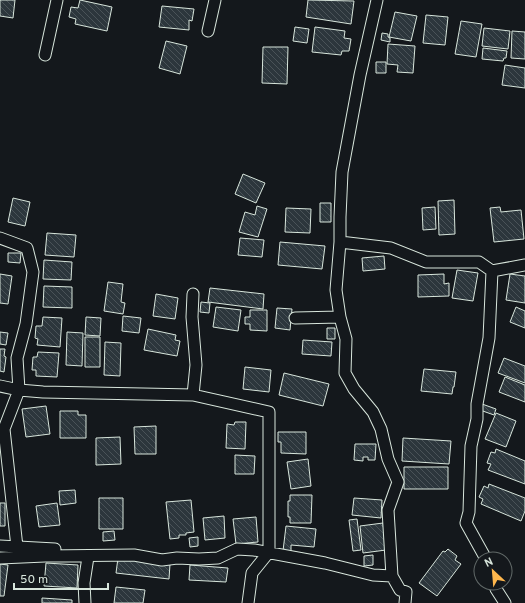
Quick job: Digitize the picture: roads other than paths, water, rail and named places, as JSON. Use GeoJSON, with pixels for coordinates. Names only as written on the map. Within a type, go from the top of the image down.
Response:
{"type":"FeatureCollection","features":[{"type":"Feature","properties":{"kind":"street"},"geometry":{"type":"LineString","coordinates":[[45,55],[57,0]]}},
{"type":"Feature","properties":{"kind":"street"},"geometry":{"type":"LineString","coordinates":[[208,31],[215,0]]}},
{"type":"Feature","properties":{"kind":"street"},"geometry":{"type":"LineString","coordinates":[[377,0],[360,75],[342,172],[340,242],[336,290],[340,317],[346,339],[345,373],[354,389],[373,412],[381,429],[388,459],[398,482],[388,510],[392,576],[400,590],[406,592],[405,603]]}},
{"type":"Feature","properties":{"kind":"street"},"geometry":{"type":"LineString","coordinates":[[0,238],[27,248],[33,272],[26,324],[17,358],[19,390],[4,428],[17,547]]}},
{"type":"Feature","properties":{"kind":"street"},"geometry":{"type":"LineString","coordinates":[[340,242],[391,248],[426,262],[479,262],[492,271],[525,266]]}},
{"type":"Feature","properties":{"kind":"street"},"geometry":{"type":"LineString","coordinates":[[482,551],[466,523],[469,512],[471,446],[477,419],[476,404],[489,338],[492,271]]}},
{"type":"Feature","properties":{"kind":"street"},"geometry":{"type":"LineString","coordinates":[[193,294],[192,317],[196,365],[193,394]]}},
{"type":"Feature","properties":{"kind":"street"},"geometry":{"type":"LineString","coordinates":[[295,318],[340,317]]}},
{"type":"Feature","properties":{"kind":"street"},"geometry":{"type":"LineString","coordinates":[[0,386],[19,390],[43,392],[193,394],[269,412],[269,552],[252,573],[248,603]]}},
{"type":"Feature","properties":{"kind":"street"},"geometry":{"type":"LineString","coordinates":[[0,546],[87,554]]}},
{"type":"Feature","properties":{"kind":"street"},"geometry":{"type":"LineString","coordinates":[[0,558],[87,554],[134,555],[162,560],[177,558],[200,559],[218,558],[237,549],[269,552],[325,562],[373,575],[392,576]]}},
{"type":"Feature","properties":{"kind":"street"},"geometry":{"type":"LineString","coordinates":[[85,603],[84,583],[87,554]]}},
{"type":"Feature","properties":{"kind":"street"},"geometry":{"type":"LineString","coordinates":[[497,591],[505,603]]}}]}
